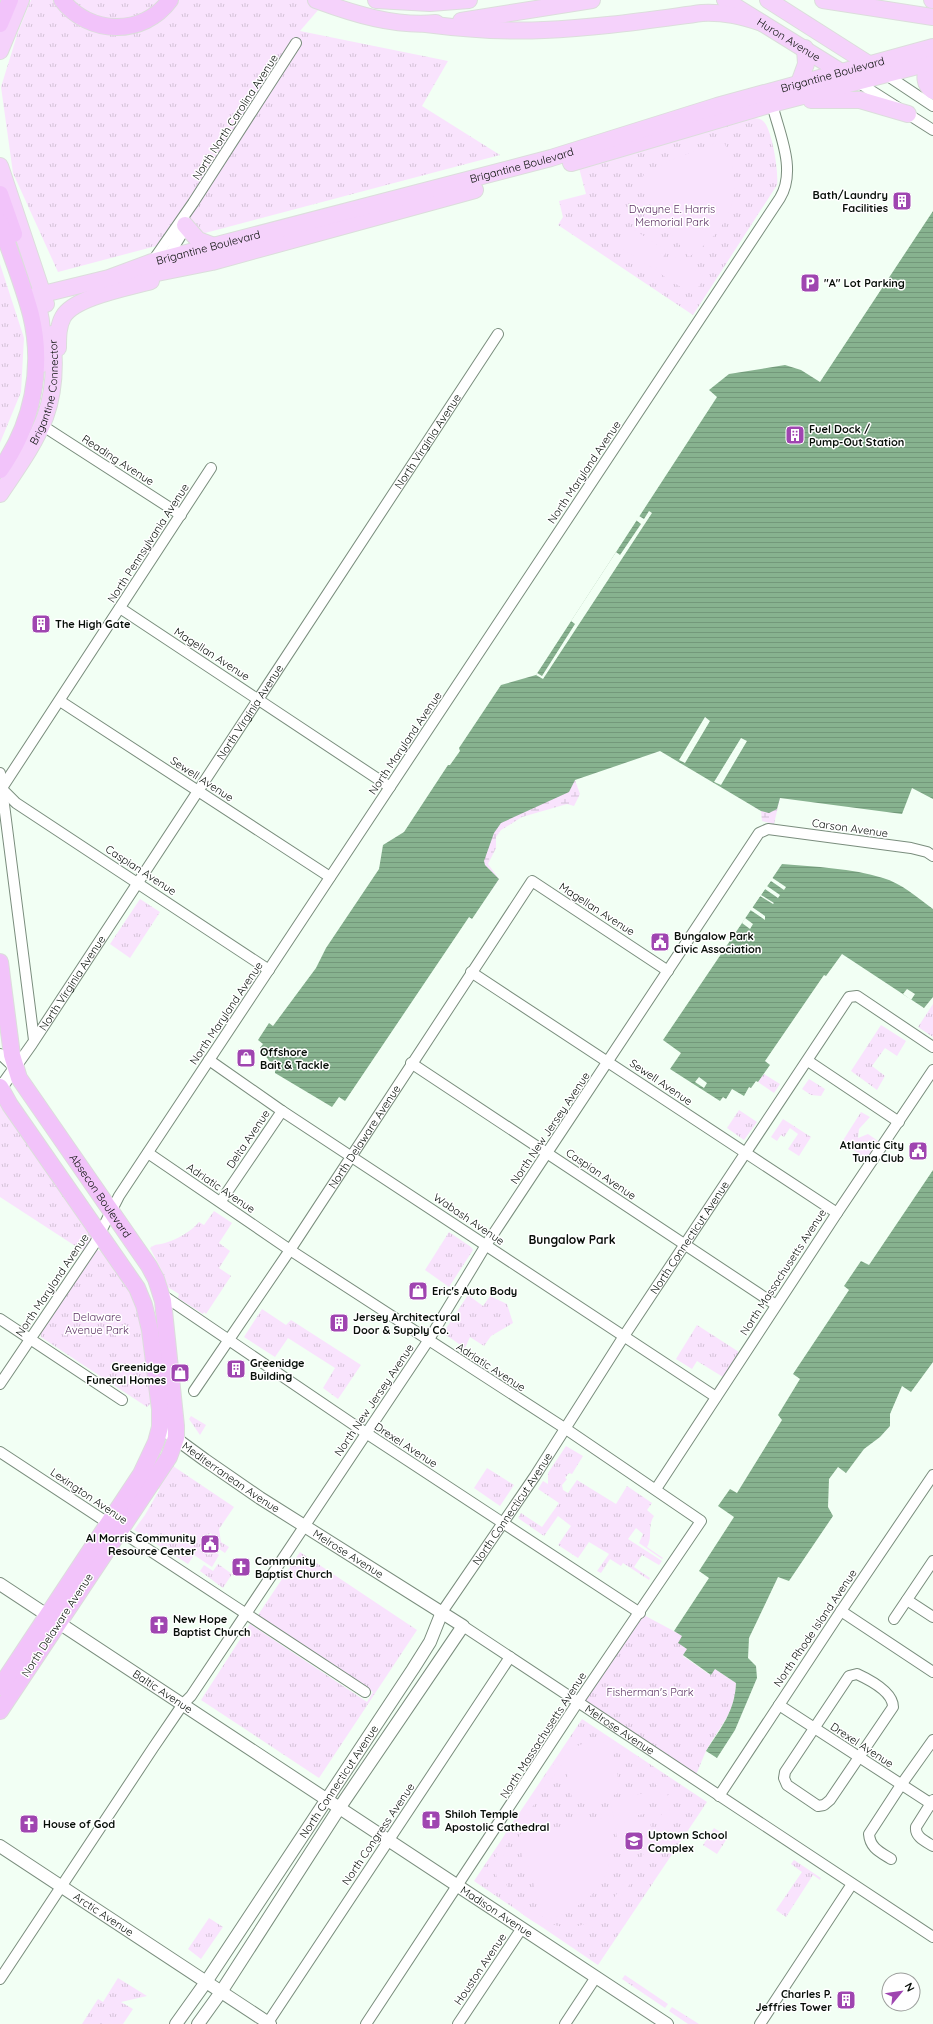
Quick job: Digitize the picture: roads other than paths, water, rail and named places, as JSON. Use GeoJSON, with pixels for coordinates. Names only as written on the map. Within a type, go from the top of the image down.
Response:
{"type":"FeatureCollection","features":[{"type":"Feature","properties":{"kind":"highway"},"geometry":{"type":"LineString","coordinates":[[0,24],[10,0]]}},
{"type":"Feature","properties":{"kind":"highway"},"geometry":{"type":"LineString","coordinates":[[62,0],[81,18],[96,24],[113,28],[143,22],[157,14],[170,0]]}},
{"type":"Feature","properties":{"kind":"highway"},"geometry":{"type":"LineString","coordinates":[[0,194],[39,295]]}},
{"type":"Feature","properties":{"kind":"highway"},"geometry":{"type":"LineString","coordinates":[[0,222],[33,325],[36,363],[31,404]]}},
{"type":"Feature","properties":{"kind":"highway","name":"Brigantine Connector"},"geometry":{"type":"LineString","coordinates":[[0,470],[15,447],[31,404]]}},
{"type":"Feature","properties":{"kind":"highway","name":"Absecon Boulevard"},"geometry":{"type":"LineString","coordinates":[[0,962],[15,1068],[25,1088],[153,1272],[161,1294],[176,1438]]}},
{"type":"Feature","properties":{"kind":"highway","name":"Absecon Boulevard"},"geometry":{"type":"LineString","coordinates":[[0,1088],[10,1105],[133,1281],[144,1305],[150,1330],[160,1427]]}},
{"type":"Feature","properties":{"kind":"highway","name":"North Delaware Avenue"},"geometry":{"type":"LineString","coordinates":[[0,1711],[53,1619],[114,1526],[153,1452],[160,1427]]}},
{"type":"Feature","properties":{"kind":"highway","name":"North Delaware Avenue"},"geometry":{"type":"LineString","coordinates":[[114,1526],[169,1457],[176,1438]]}},
{"type":"Feature","properties":{"kind":"highway","name":"North Delaware Avenue"},"geometry":{"type":"LineString","coordinates":[[0,1687],[53,1619]]}},
{"type":"Feature","properties":{"kind":"main road"},"geometry":{"type":"LineString","coordinates":[[0,51],[21,0]]}},
{"type":"Feature","properties":{"kind":"main road"},"geometry":{"type":"LineString","coordinates":[[316,0],[345,11],[378,20],[469,29],[544,30],[594,27],[720,12],[738,15],[762,23]]}},
{"type":"Feature","properties":{"kind":"main road"},"geometry":{"type":"LineString","coordinates":[[376,0],[424,3],[469,0]]}},
{"type":"Feature","properties":{"kind":"main road"},"geometry":{"type":"LineString","coordinates":[[426,24],[476,20],[592,0]]}},
{"type":"Feature","properties":{"kind":"main road","name":"Huron Avenue"},"geometry":{"type":"LineString","coordinates":[[725,0],[805,48],[856,81]]}},
{"type":"Feature","properties":{"kind":"main road","name":"Huron Avenue"},"geometry":{"type":"LineString","coordinates":[[768,0],[884,74]]}},
{"type":"Feature","properties":{"kind":"main road"},"geometry":{"type":"LineString","coordinates":[[823,0],[933,17]]}},
{"type":"Feature","properties":{"kind":"main road","name":"Brigantine Boulevard"},"geometry":{"type":"LineString","coordinates":[[109,278],[152,274],[212,262],[652,133],[798,83],[933,47]]}},
{"type":"Feature","properties":{"kind":"main road"},"geometry":{"type":"LineString","coordinates":[[798,83],[806,64],[805,48]]}},
{"type":"Feature","properties":{"kind":"main road"},"geometry":{"type":"LineString","coordinates":[[930,63],[925,78],[928,86],[933,92]]}},
{"type":"Feature","properties":{"kind":"main road","name":"Brigantine Boulevard"},"geometry":{"type":"LineString","coordinates":[[39,295],[109,278],[160,260],[551,158],[776,103],[930,63]]}},
{"type":"Feature","properties":{"kind":"main road"},"geometry":{"type":"LineString","coordinates":[[776,103],[856,99],[908,114]]}},
{"type":"Feature","properties":{"kind":"main road","name":"Brigantine Connector"},"geometry":{"type":"LineString","coordinates":[[0,166],[52,336],[55,381],[43,426],[32,446],[0,494]]}},
{"type":"Feature","properties":{"kind":"main road"},"geometry":{"type":"LineString","coordinates":[[185,225],[198,240],[214,246]]}},
{"type":"Feature","properties":{"kind":"main road"},"geometry":{"type":"LineString","coordinates":[[55,381],[58,331],[63,316],[70,309],[96,297],[189,271],[212,262]]}},
{"type":"Feature","properties":{"kind":"main road","name":"Brigantine Connector"},"geometry":{"type":"LineString","coordinates":[[31,404],[40,376],[43,342],[39,295]]}},
{"type":"Feature","properties":{"kind":"street","name":"North North Carolina Avenue"},"geometry":{"type":"LineString","coordinates":[[160,260],[193,203],[296,43]]}},
{"type":"Feature","properties":{"kind":"street","name":"Huron Avenue"},"geometry":{"type":"LineString","coordinates":[[884,74],[933,106]]}},
{"type":"Feature","properties":{"kind":"street","name":"Huron Avenue"},"geometry":{"type":"LineString","coordinates":[[856,81],[933,130]]}},
{"type":"Feature","properties":{"kind":"street","name":"North Maryland Avenue"},"geometry":{"type":"LineString","coordinates":[[0,1384],[100,1234],[111,1211],[209,1060],[784,192],[787,182],[787,166],[776,103]]}},
{"type":"Feature","properties":{"kind":"street","name":"North North Carolina Avenue"},"geometry":{"type":"LineString","coordinates":[[160,260],[185,225],[193,203]]}},
{"type":"Feature","properties":{"kind":"street","name":"North Virginia Avenue"},"geometry":{"type":"LineString","coordinates":[[0,1088],[34,1040],[498,334]]}},
{"type":"Feature","properties":{"kind":"street","name":"Reading Avenue"},"geometry":{"type":"LineString","coordinates":[[43,426],[180,515]]}},
{"type":"Feature","properties":{"kind":"street","name":"North Pennsylvania Avenue"},"geometry":{"type":"LineString","coordinates":[[1,790],[211,468]]}},
{"type":"Feature","properties":{"kind":"street","name":"Magellan Avenue"},"geometry":{"type":"LineString","coordinates":[[120,608],[258,698],[390,787]]}},
{"type":"Feature","properties":{"kind":"street","name":"Sewell Avenue"},"geometry":{"type":"LineString","coordinates":[[60,701],[330,877]]}},
{"type":"Feature","properties":{"kind":"street"},"geometry":{"type":"LineString","coordinates":[[0,773],[34,1040]]}},
{"type":"Feature","properties":{"kind":"street","name":"Caspian Avenue"},"geometry":{"type":"LineString","coordinates":[[1,790],[16,803],[269,970]]}},
{"type":"Feature","properties":{"kind":"street","name":"Carson Avenue"},"geometry":{"type":"LineString","coordinates":[[763,830],[768,829],[911,848],[927,852],[933,856]]}},
{"type":"Feature","properties":{"kind":"street","name":"North New Jersey Avenue"},"geometry":{"type":"LineString","coordinates":[[0,1980],[183,1704],[191,1696],[428,1341],[486,1245],[758,833],[763,830]]}},
{"type":"Feature","properties":{"kind":"street","name":"Magellan Avenue"},"geometry":{"type":"LineString","coordinates":[[532,881],[668,971]]}},
{"type":"Feature","properties":{"kind":"street","name":"North Delaware Avenue"},"geometry":{"type":"LineString","coordinates":[[194,1390],[290,1250],[350,1155],[532,881]]}},
{"type":"Feature","properties":{"kind":"street","name":"Sewell Avenue"},"geometry":{"type":"LineString","coordinates":[[471,972],[837,1213]]}},
{"type":"Feature","properties":{"kind":"street","name":"North Connecticut Avenue"},"geometry":{"type":"LineString","coordinates":[[176,2024],[206,1982],[426,1649],[442,1612],[566,1429],[624,1336],[808,1061],[849,997],[853,995],[857,996],[933,1047]]}},
{"type":"Feature","properties":{"kind":"street"},"geometry":{"type":"LineString","coordinates":[[0,1054],[15,1068]]}},
{"type":"Feature","properties":{"kind":"street","name":"Wabash Avenue"},"geometry":{"type":"LineString","coordinates":[[209,1060],[282,1111],[716,1397]]}},
{"type":"Feature","properties":{"kind":"street"},"geometry":{"type":"LineString","coordinates":[[808,1061],[899,1122]]}},
{"type":"Feature","properties":{"kind":"street","name":"Caspian Avenue"},"geometry":{"type":"LineString","coordinates":[[411,1063],[776,1305]]}},
{"type":"Feature","properties":{"kind":"street","name":"North Massachusetts Avenue"},"geometry":{"type":"LineString","coordinates":[[656,1489],[776,1305],[933,1070]]}},
{"type":"Feature","properties":{"kind":"street","name":"Delta Avenue"},"geometry":{"type":"LineString","coordinates":[[220,1201],[282,1111]]}},
{"type":"Feature","properties":{"kind":"street","name":"Adriatic Avenue"},"geometry":{"type":"LineString","coordinates":[[148,1153],[290,1250],[428,1341],[566,1429],[701,1521]]}},
{"type":"Feature","properties":{"kind":"street","name":"Drexel Avenue"},"geometry":{"type":"LineString","coordinates":[[161,1294],[229,1338],[366,1433],[640,1613]]}},
{"type":"Feature","properties":{"kind":"street"},"geometry":{"type":"LineString","coordinates":[[0,1320],[122,1400]]}},
{"type":"Feature","properties":{"kind":"street","name":"Mediterranean Avenue"},"geometry":{"type":"LineString","coordinates":[[160,1427],[260,1498],[304,1526]]}},
{"type":"Feature","properties":{"kind":"street","name":"Lexington Avenue"},"geometry":{"type":"LineString","coordinates":[[0,1452],[365,1692]]}},
{"type":"Feature","properties":{"kind":"street","name":"North Rhode Island Avenue"},"geometry":{"type":"LineString","coordinates":[[719,1796],[933,1475]]}},
{"type":"Feature","properties":{"kind":"street","name":"North Massachusetts Avenue"},"geometry":{"type":"LineString","coordinates":[[366,2024],[578,1702],[640,1613],[701,1521]]}},
{"type":"Feature","properties":{"kind":"street","name":"Melrose Avenue"},"geometry":{"type":"LineString","coordinates":[[304,1526],[442,1612],[933,1937]]}},
{"type":"Feature","properties":{"kind":"street"},"geometry":{"type":"LineString","coordinates":[[894,1619],[933,1561]]}},
{"type":"Feature","properties":{"kind":"street","name":"Baltic Avenue"},"geometry":{"type":"LineString","coordinates":[[0,1584],[326,1799]]}},
{"type":"Feature","properties":{"kind":"street"},"geometry":{"type":"LineString","coordinates":[[907,1600],[933,1617]]}},
{"type":"Feature","properties":{"kind":"street"},"geometry":{"type":"LineString","coordinates":[[841,1611],[933,1672]]}},
{"type":"Feature","properties":{"kind":"street","name":"North Connecticut Avenue"},"geometry":{"type":"LineString","coordinates":[[198,2024],[221,1992],[340,1808],[463,1626]]}},
{"type":"Feature","properties":{"kind":"street","name":"North Congress Avenue"},"geometry":{"type":"LineString","coordinates":[[268,2024],[510,1657]]}},
{"type":"Feature","properties":{"kind":"street"},"geometry":{"type":"LineString","coordinates":[[857,1674],[864,1677],[888,1694],[893,1701],[893,1708],[830,1800],[824,1805],[818,1806],[787,1786],[784,1778],[785,1772],[813,1727],[849,1676],[857,1674]]}},
{"type":"Feature","properties":{"kind":"street","name":"Drexel Avenue"},"geometry":{"type":"LineString","coordinates":[[779,1705],[932,1803]]}},
{"type":"Feature","properties":{"kind":"street"},"geometry":{"type":"LineString","coordinates":[[891,1859],[872,1846],[869,1842],[869,1834],[901,1784],[933,1740]]}},
{"type":"Feature","properties":{"kind":"street","name":"Madison Avenue"},"geometry":{"type":"LineString","coordinates":[[326,1799],[389,1839],[667,2024]]}},
{"type":"Feature","properties":{"kind":"street"},"geometry":{"type":"LineString","coordinates":[[932,1803],[916,1826],[916,1830],[918,1836],[933,1846]]}},
{"type":"Feature","properties":{"kind":"street","name":"Arctic Avenue"},"geometry":{"type":"LineString","coordinates":[[0,1846],[268,2024]]}},
{"type":"Feature","properties":{"kind":"street"},"geometry":{"type":"LineString","coordinates":[[760,2024],[852,1884]]}},
{"type":"Feature","properties":{"kind":"street","name":"Houston Avenue"},"geometry":{"type":"LineString","coordinates":[[458,2024],[522,1928]]}},
{"type":"Feature","properties":{"kind":"street"},"geometry":{"type":"LineString","coordinates":[[565,2024],[596,1977]]}},
{"type":"Feature","properties":{"kind":"place","name":"Bath/Laundry Facilities"},"geometry":{"type":"Point","coordinates":[902,201]}},
{"type":"Feature","properties":{"kind":"place","name":"\"A\" Lot Parking"},"geometry":{"type":"Point","coordinates":[810,283]}},
{"type":"Feature","properties":{"kind":"place","name":"Fuel Dock / Pump-Out Station"},"geometry":{"type":"Point","coordinates":[795,435]}},
{"type":"Feature","properties":{"kind":"place","name":"The High Gate"},"geometry":{"type":"Point","coordinates":[41,624]}},
{"type":"Feature","properties":{"kind":"place","name":"Bungalow Park Civic Association"},"geometry":{"type":"Point","coordinates":[660,942]}},
{"type":"Feature","properties":{"kind":"place","name":"Offshore Bait & Tackle"},"geometry":{"type":"Point","coordinates":[246,1058]}},
{"type":"Feature","properties":{"kind":"place","name":"Atlantic City Tuna Club"},"geometry":{"type":"Point","coordinates":[918,1151]}},
{"type":"Feature","properties":{"kind":"place","name":"Eric's Auto Body"},"geometry":{"type":"Point","coordinates":[418,1291]}},
{"type":"Feature","properties":{"kind":"place","name":"Jersey Architectural Door & Supply Co."},"geometry":{"type":"Point","coordinates":[339,1323]}},
{"type":"Feature","properties":{"kind":"place","name":"Greenidge Building"},"geometry":{"type":"Point","coordinates":[236,1369]}},
{"type":"Feature","properties":{"kind":"place","name":"Greenidge Funeral Homes"},"geometry":{"type":"Point","coordinates":[180,1373]}},
{"type":"Feature","properties":{"kind":"place","name":"Al Morris Community Resource Center"},"geometry":{"type":"Point","coordinates":[210,1544]}},
{"type":"Feature","properties":{"kind":"place","name":"Community Baptist Church"},"geometry":{"type":"Point","coordinates":[241,1567]}},
{"type":"Feature","properties":{"kind":"place","name":"New Hope Baptist Church"},"geometry":{"type":"Point","coordinates":[159,1625]}},
{"type":"Feature","properties":{"kind":"place","name":"Shiloh Temple Apostolic Cathedral"},"geometry":{"type":"Point","coordinates":[431,1820]}},
{"type":"Feature","properties":{"kind":"place","name":"House of God"},"geometry":{"type":"Point","coordinates":[29,1824]}},
{"type":"Feature","properties":{"kind":"place","name":"Uptown School Complex"},"geometry":{"type":"Point","coordinates":[634,1841]}},
{"type":"Feature","properties":{"kind":"place","name":"Charles P. Jeffries Tower"},"geometry":{"type":"Point","coordinates":[846,2000]}},
{"type":"Feature","properties":{"kind":"district","name":"Bungalow Park"},"geometry":{"type":"Point","coordinates":[572,1239]}},
{"type":"Feature","properties":{"kind":"park label","name":"Dwayne E. Harris Memorial Park"},"geometry":{"type":"Point","coordinates":[672,215]}},
{"type":"Feature","properties":{"kind":"park label","name":"Delaware Avenue Park"},"geometry":{"type":"Point","coordinates":[97,1323]}},
{"type":"Feature","properties":{"kind":"park label","name":"Fisherman's Park"},"geometry":{"type":"Point","coordinates":[650,1692]}}]}
